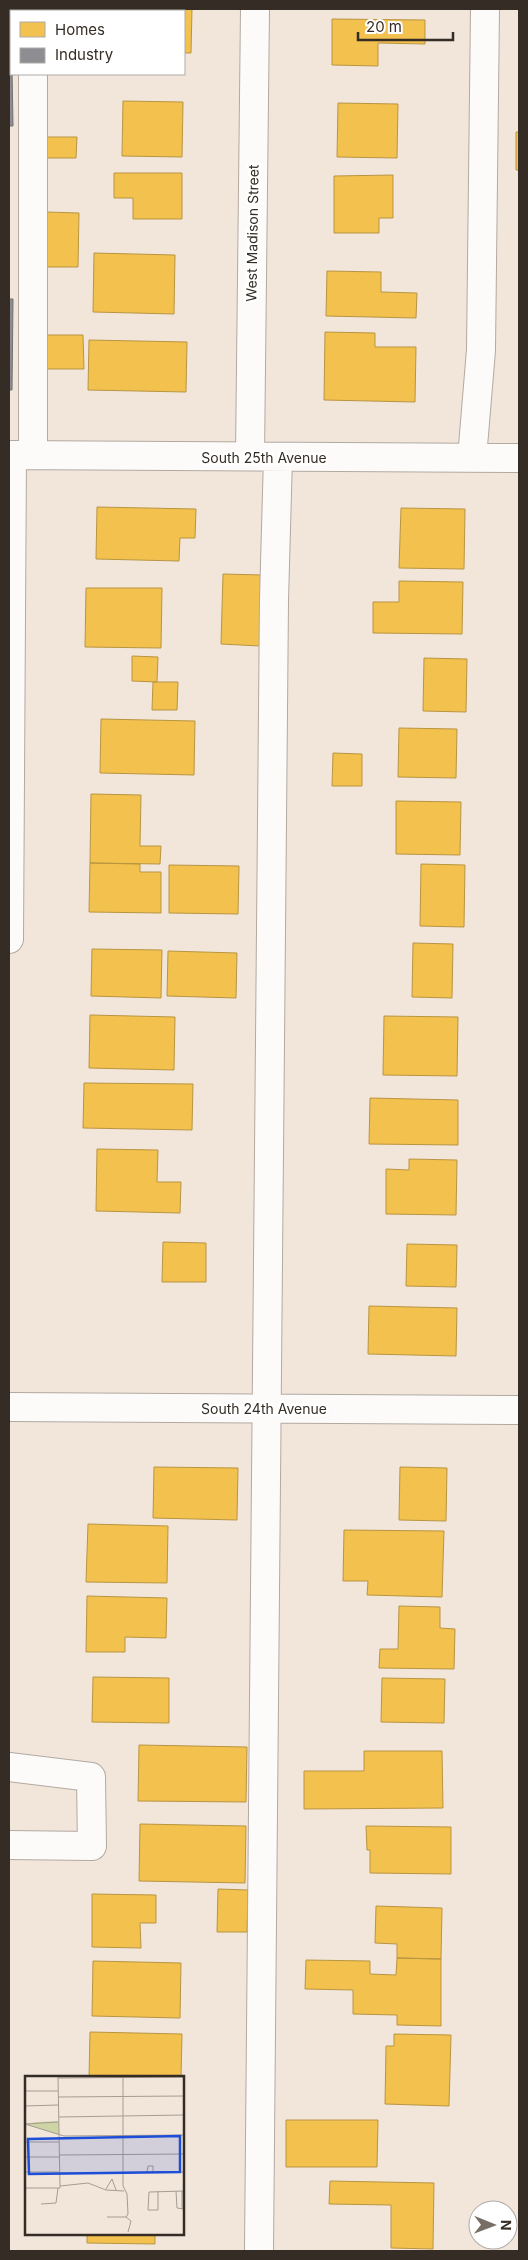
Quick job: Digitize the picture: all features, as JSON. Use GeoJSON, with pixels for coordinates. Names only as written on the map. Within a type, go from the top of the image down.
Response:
{"type":"FeatureCollection","features":[{"type":"Feature","properties":{"kind":"street","name":"West Madison Street"},"geometry":{"type":"LineString","coordinates":[[250,456],[255,9]]}},
{"type":"Feature","properties":{"kind":"street"},"geometry":{"type":"LineString","coordinates":[[472,458],[481,350],[485,9]]}},
{"type":"Feature","properties":{"kind":"street"},"geometry":{"type":"LineString","coordinates":[[9,939],[18,455],[33,75]]}},
{"type":"Feature","properties":{"kind":"street","name":"South 25th Avenue"},"geometry":{"type":"LineString","coordinates":[[18,455],[519,458]]}},
{"type":"Feature","properties":{"kind":"street"},"geometry":{"type":"LineString","coordinates":[[259,2251],[274,600],[278,456]]}},
{"type":"Feature","properties":{"kind":"street","name":"South 24th Avenue"},"geometry":{"type":"LineString","coordinates":[[9,1407],[519,1410]]}},
{"type":"Feature","properties":{"kind":"street"},"geometry":{"type":"LineString","coordinates":[[9,1767],[92,1777],[92,1846],[9,1845]]}},
{"type":"Feature","properties":{"kind":"building: Homes"},"geometry":{"type":"Polygon","coordinates":[[[46,9],[83,9],[83,10],[46,9]]]}},
{"type":"Feature","properties":{"kind":"building: Homes"},"geometry":{"type":"Polygon","coordinates":[[[192,9],[191,53],[185,53],[185,10],[110,10],[192,9]]]}},
{"type":"Feature","properties":{"kind":"building: Homes"},"geometry":{"type":"Polygon","coordinates":[[[332,19],[425,20],[425,44],[378,43],[378,66],[332,65],[332,19]]]}},
{"type":"Feature","properties":{"kind":"building: Homes"},"geometry":{"type":"Polygon","coordinates":[[[123,101],[183,102],[182,157],[122,156],[123,101]]]}},
{"type":"Feature","properties":{"kind":"building: Homes"},"geometry":{"type":"Polygon","coordinates":[[[338,103],[398,104],[397,158],[337,157],[338,103]]]}},
{"type":"Feature","properties":{"kind":"building: Homes"},"geometry":{"type":"Polygon","coordinates":[[[516,132],[519,132],[519,170],[516,170],[516,132]]]}},
{"type":"Feature","properties":{"kind":"building: Homes"},"geometry":{"type":"Polygon","coordinates":[[[42,137],[77,137],[76,158],[42,158],[42,137]]]}},
{"type":"Feature","properties":{"kind":"building: Homes"},"geometry":{"type":"Polygon","coordinates":[[[114,173],[182,173],[182,219],[133,219],[133,198],[114,198],[114,173]]]}},
{"type":"Feature","properties":{"kind":"building: Homes"},"geometry":{"type":"Polygon","coordinates":[[[393,175],[393,218],[379,218],[379,233],[334,233],[334,176],[393,175]]]}},
{"type":"Feature","properties":{"kind":"building: Homes"},"geometry":{"type":"Polygon","coordinates":[[[46,212],[79,213],[78,267],[45,267],[46,212]]]}},
{"type":"Feature","properties":{"kind":"building: Homes"},"geometry":{"type":"Polygon","coordinates":[[[94,253],[175,255],[174,314],[93,312],[94,253]]]}},
{"type":"Feature","properties":{"kind":"building: Homes"},"geometry":{"type":"Polygon","coordinates":[[[327,271],[381,272],[381,292],[417,293],[416,318],[326,316],[327,271]]]}},
{"type":"Feature","properties":{"kind":"building: Homes"},"geometry":{"type":"Polygon","coordinates":[[[325,332],[375,333],[375,347],[416,347],[415,402],[324,400],[325,332]]]}},
{"type":"Feature","properties":{"kind":"building: Homes"},"geometry":{"type":"Polygon","coordinates":[[[45,335],[83,335],[84,369],[45,369],[45,335]]]}},
{"type":"Feature","properties":{"kind":"building: Homes"},"geometry":{"type":"Polygon","coordinates":[[[89,340],[187,342],[186,392],[88,390],[89,340]]]}},
{"type":"Feature","properties":{"kind":"building: Homes"},"geometry":{"type":"Polygon","coordinates":[[[97,507],[196,509],[195,538],[180,538],[179,561],[96,559],[97,507]]]}},
{"type":"Feature","properties":{"kind":"building: Homes"},"geometry":{"type":"Polygon","coordinates":[[[401,508],[465,509],[464,569],[399,568],[401,508]]]}},
{"type":"Feature","properties":{"kind":"building: Homes"},"geometry":{"type":"Polygon","coordinates":[[[223,574],[262,575],[260,646],[221,644],[223,574]]]}},
{"type":"Feature","properties":{"kind":"building: Homes"},"geometry":{"type":"Polygon","coordinates":[[[399,581],[463,582],[462,634],[373,633],[373,602],[399,602],[399,581]]]}},
{"type":"Feature","properties":{"kind":"building: Homes"},"geometry":{"type":"Polygon","coordinates":[[[86,588],[162,588],[161,648],[85,647],[86,588]]]}},
{"type":"Feature","properties":{"kind":"building: Homes"},"geometry":{"type":"Polygon","coordinates":[[[132,656],[158,657],[157,682],[132,681],[132,656]]]}},
{"type":"Feature","properties":{"kind":"building: Homes"},"geometry":{"type":"Polygon","coordinates":[[[424,658],[467,659],[466,712],[423,711],[424,658]]]}},
{"type":"Feature","properties":{"kind":"building: Homes"},"geometry":{"type":"Polygon","coordinates":[[[153,682],[178,682],[177,710],[152,710],[153,682]]]}},
{"type":"Feature","properties":{"kind":"building: Homes"},"geometry":{"type":"Polygon","coordinates":[[[101,719],[195,721],[194,775],[100,773],[101,719]]]}},
{"type":"Feature","properties":{"kind":"building: Homes"},"geometry":{"type":"Polygon","coordinates":[[[399,728],[457,729],[456,778],[398,777],[399,728]]]}},
{"type":"Feature","properties":{"kind":"building: Homes"},"geometry":{"type":"Polygon","coordinates":[[[333,753],[362,754],[362,786],[332,786],[333,753]]]}},
{"type":"Feature","properties":{"kind":"building: Homes"},"geometry":{"type":"Polygon","coordinates":[[[91,794],[141,795],[140,846],[161,846],[160,864],[90,863],[91,794]]]}},
{"type":"Feature","properties":{"kind":"building: Homes"},"geometry":{"type":"Polygon","coordinates":[[[396,801],[461,802],[460,855],[396,854],[396,801]]]}},
{"type":"Feature","properties":{"kind":"building: Homes"},"geometry":{"type":"Polygon","coordinates":[[[90,863],[140,864],[140,872],[161,872],[161,913],[89,912],[90,863]]]}},
{"type":"Feature","properties":{"kind":"building: Homes"},"geometry":{"type":"Polygon","coordinates":[[[421,864],[465,865],[464,927],[420,926],[421,864]]]}},
{"type":"Feature","properties":{"kind":"building: Homes"},"geometry":{"type":"Polygon","coordinates":[[[169,865],[239,866],[238,914],[169,913],[169,865]]]}},
{"type":"Feature","properties":{"kind":"building: Homes"},"geometry":{"type":"Polygon","coordinates":[[[413,943],[453,944],[452,998],[412,997],[413,943]]]}},
{"type":"Feature","properties":{"kind":"building: Homes"},"geometry":{"type":"Polygon","coordinates":[[[92,949],[162,950],[161,998],[91,996],[92,949]]]}},
{"type":"Feature","properties":{"kind":"building: Homes"},"geometry":{"type":"Polygon","coordinates":[[[168,951],[237,953],[236,998],[167,996],[168,951]]]}},
{"type":"Feature","properties":{"kind":"building: Homes"},"geometry":{"type":"Polygon","coordinates":[[[90,1015],[175,1017],[174,1070],[89,1068],[90,1015]]]}},
{"type":"Feature","properties":{"kind":"building: Homes"},"geometry":{"type":"Polygon","coordinates":[[[384,1016],[458,1017],[457,1076],[383,1075],[384,1016]]]}},
{"type":"Feature","properties":{"kind":"building: Homes"},"geometry":{"type":"Polygon","coordinates":[[[84,1083],[193,1084],[192,1130],[83,1128],[84,1083]]]}},
{"type":"Feature","properties":{"kind":"building: Homes"},"geometry":{"type":"Polygon","coordinates":[[[370,1098],[458,1100],[458,1145],[369,1144],[370,1098]]]}},
{"type":"Feature","properties":{"kind":"building: Homes"},"geometry":{"type":"Polygon","coordinates":[[[97,1149],[158,1150],[157,1182],[181,1182],[180,1213],[96,1211],[97,1149]]]}},
{"type":"Feature","properties":{"kind":"building: Homes"},"geometry":{"type":"Polygon","coordinates":[[[409,1159],[457,1160],[456,1215],[386,1214],[386,1169],[409,1170],[409,1159]]]}},
{"type":"Feature","properties":{"kind":"building: Homes"},"geometry":{"type":"Polygon","coordinates":[[[163,1242],[206,1243],[206,1282],[162,1282],[163,1242]]]}},
{"type":"Feature","properties":{"kind":"building: Homes"},"geometry":{"type":"Polygon","coordinates":[[[407,1244],[457,1245],[456,1287],[406,1286],[407,1244]]]}},
{"type":"Feature","properties":{"kind":"building: Homes"},"geometry":{"type":"Polygon","coordinates":[[[369,1306],[457,1308],[456,1356],[368,1354],[369,1306]]]}},
{"type":"Feature","properties":{"kind":"building: Homes"},"geometry":{"type":"Polygon","coordinates":[[[154,1467],[238,1468],[237,1520],[153,1518],[154,1467]]]}},
{"type":"Feature","properties":{"kind":"building: Homes"},"geometry":{"type":"Polygon","coordinates":[[[400,1467],[447,1468],[446,1521],[399,1520],[400,1467]]]}},
{"type":"Feature","properties":{"kind":"building: Homes"},"geometry":{"type":"Polygon","coordinates":[[[88,1524],[168,1526],[167,1583],[86,1582],[88,1524]]]}},
{"type":"Feature","properties":{"kind":"building: Homes"},"geometry":{"type":"Polygon","coordinates":[[[344,1530],[444,1531],[442,1597],[367,1595],[368,1581],[343,1581],[344,1530]]]}},
{"type":"Feature","properties":{"kind":"building: Homes"},"geometry":{"type":"Polygon","coordinates":[[[87,1596],[167,1598],[166,1638],[125,1637],[125,1652],[86,1652],[87,1596]]]}},
{"type":"Feature","properties":{"kind":"building: Homes"},"geometry":{"type":"Polygon","coordinates":[[[399,1606],[440,1607],[440,1628],[455,1629],[454,1669],[379,1668],[380,1649],[398,1649],[399,1606]]]}},
{"type":"Feature","properties":{"kind":"building: Homes"},"geometry":{"type":"Polygon","coordinates":[[[93,1677],[169,1678],[169,1723],[92,1722],[93,1677]]]}},
{"type":"Feature","properties":{"kind":"building: Homes"},"geometry":{"type":"Polygon","coordinates":[[[382,1678],[445,1679],[444,1723],[381,1722],[382,1678]]]}},
{"type":"Feature","properties":{"kind":"building: Homes"},"geometry":{"type":"Polygon","coordinates":[[[139,1745],[247,1747],[246,1802],[138,1801],[139,1745]]]}},
{"type":"Feature","properties":{"kind":"building: Homes"},"geometry":{"type":"Polygon","coordinates":[[[364,1751],[442,1751],[443,1808],[304,1809],[304,1771],[364,1771],[364,1751]]]}},
{"type":"Feature","properties":{"kind":"building: Homes"},"geometry":{"type":"Polygon","coordinates":[[[140,1824],[246,1826],[245,1883],[139,1881],[140,1824]]]}},
{"type":"Feature","properties":{"kind":"building: Homes"},"geometry":{"type":"Polygon","coordinates":[[[366,1826],[451,1827],[451,1874],[370,1873],[370,1850],[367,1850],[366,1826]]]}},
{"type":"Feature","properties":{"kind":"building: Homes"},"geometry":{"type":"Polygon","coordinates":[[[218,1889],[248,1890],[247,1932],[217,1932],[218,1889]]]}},
{"type":"Feature","properties":{"kind":"building: Homes"},"geometry":{"type":"Polygon","coordinates":[[[92,1894],[156,1895],[156,1923],[140,1923],[141,1948],[92,1947],[92,1894]]]}},
{"type":"Feature","properties":{"kind":"building: Homes"},"geometry":{"type":"Polygon","coordinates":[[[376,1906],[442,1908],[441,1959],[397,1958],[397,1944],[375,1943],[376,1906]]]}},
{"type":"Feature","properties":{"kind":"building: Homes"},"geometry":{"type":"Polygon","coordinates":[[[397,1958],[441,1959],[441,2026],[397,2025],[397,2015],[353,2014],[353,1990],[305,1989],[306,1960],[370,1961],[370,1974],[396,1975],[397,1958]]]}},
{"type":"Feature","properties":{"kind":"building: Homes"},"geometry":{"type":"Polygon","coordinates":[[[93,1961],[181,1963],[180,2018],[92,2016],[93,1961]]]}},
{"type":"Feature","properties":{"kind":"building: Homes"},"geometry":{"type":"Polygon","coordinates":[[[90,2032],[182,2034],[181,2076],[89,2076],[90,2032]]]}},
{"type":"Feature","properties":{"kind":"building: Homes"},"geometry":{"type":"Polygon","coordinates":[[[394,2034],[451,2035],[449,2106],[385,2104],[386,2046],[394,2046],[394,2034]]]}},
{"type":"Feature","properties":{"kind":"building: Homes"},"geometry":{"type":"Polygon","coordinates":[[[286,2120],[378,2120],[377,2167],[286,2167],[286,2120]]]}},
{"type":"Feature","properties":{"kind":"building: Homes"},"geometry":{"type":"Polygon","coordinates":[[[330,2181],[434,2183],[433,2249],[391,2248],[391,2205],[329,2204],[330,2181]]]}},
{"type":"Feature","properties":{"kind":"building: Homes"},"geometry":{"type":"Polygon","coordinates":[[[87,2235],[155,2235],[155,2244],[87,2243],[87,2235]]]}},
{"type":"Feature","properties":{"kind":"building: Industry"},"geometry":{"type":"Polygon","coordinates":[[[10,10],[10,75],[12,75],[13,126],[9,126],[10,10]]]}},
{"type":"Feature","properties":{"kind":"building: Industry"},"geometry":{"type":"Polygon","coordinates":[[[9,299],[13,299],[12,390],[9,390],[9,299]]]}}]}
